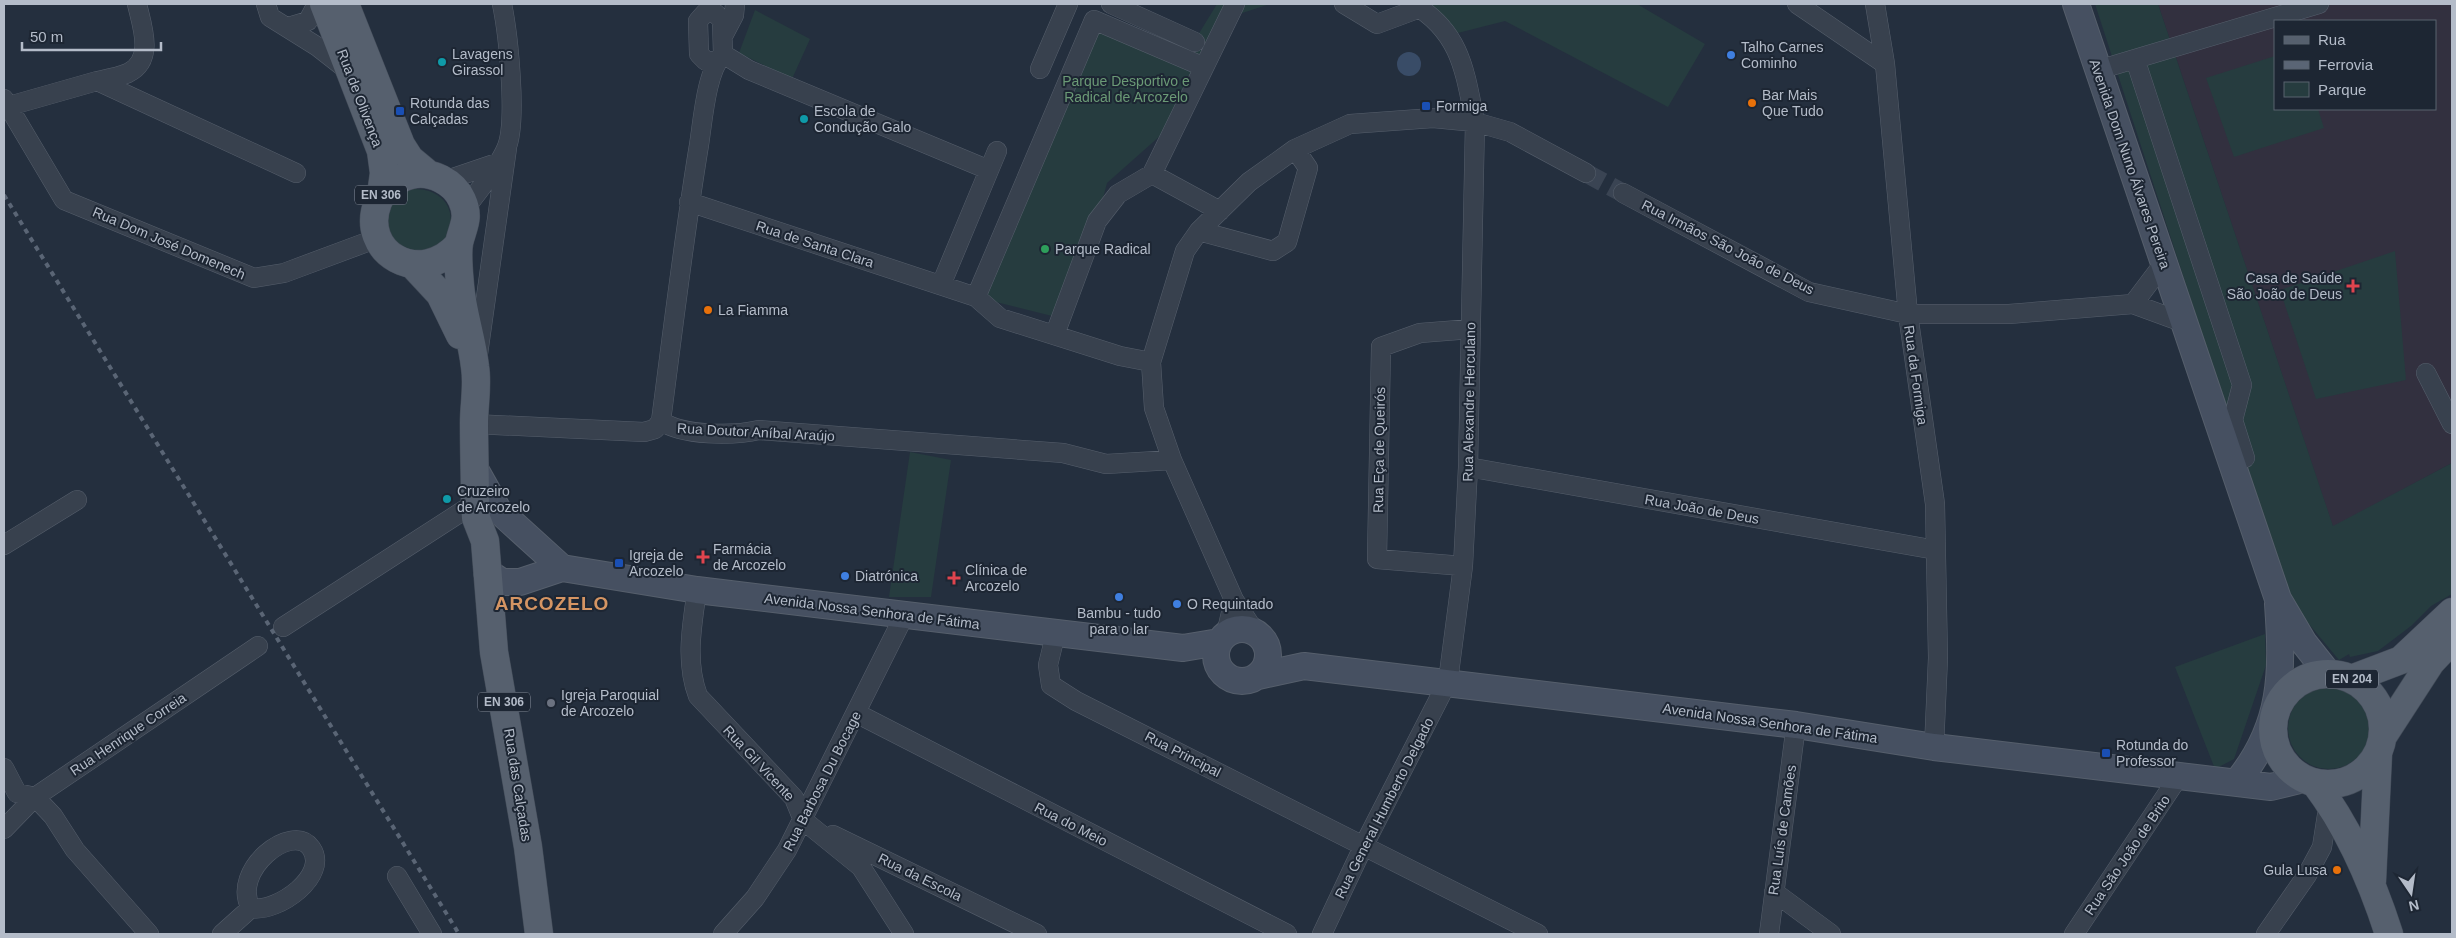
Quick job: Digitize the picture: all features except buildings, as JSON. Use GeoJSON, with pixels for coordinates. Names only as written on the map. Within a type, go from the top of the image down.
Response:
{"type":"FeatureCollection","features":[{"type":"Feature","properties":{"kind":"main road","name":"Rua de Olivença"},"geometry":{"type":"LineString","coordinates":[[324,4],[381,151],[384,173],[381,195]]}},
{"type":"Feature","properties":{"kind":"main road","name":"Rua de Olivença"},"geometry":{"type":"LineString","coordinates":[[345,4],[401,145],[410,159],[436,177]]}},
{"type":"Feature","properties":{"kind":"main road","name":"EN 306"},"geometry":{"type":"LineString","coordinates":[[412,265],[398,260],[386,251],[378,238],[374,224],[375,209],[381,195],[390,185],[401,178],[414,174],[436,177]]}},
{"type":"Feature","properties":{"kind":"main road"},"geometry":{"type":"LineString","coordinates":[[436,177],[461,198],[465,209]]}},
{"type":"Feature","properties":{"kind":"main road","name":"EN 306"},"geometry":{"type":"LineString","coordinates":[[459,244],[466,221],[465,209]]}},
{"type":"Feature","properties":{"kind":"main road"},"geometry":{"type":"LineString","coordinates":[[412,265],[426,265],[439,261],[450,254],[459,244]]}},
{"type":"Feature","properties":{"kind":"main road","name":"Rua das Calçadas"},"geometry":{"type":"LineString","coordinates":[[459,244],[460,286],[476,368],[474,424],[476,518],[485,541],[494,652],[528,847],[539,934]]}},
{"type":"Feature","properties":{"kind":"main road","name":"Rua das Calçadas"},"geometry":{"type":"LineString","coordinates":[[412,265],[440,294],[476,368]]}},
{"type":"Feature","properties":{"kind":"main road","name":"EN 204"},"geometry":{"type":"LineString","coordinates":[[2389,934],[2372,881],[2316,788],[2287,767],[2275,746],[2272,732],[2276,708],[2289,690],[2309,677],[2339,676],[2401,660],[2452,612]]}},
{"type":"Feature","properties":{"kind":"main road"},"geometry":{"type":"LineString","coordinates":[[2316,788],[2348,781],[2366,770],[2431,662],[2452,640]]}},
{"type":"Feature","properties":{"kind":"main road","name":"EN 204"},"geometry":{"type":"LineString","coordinates":[[2339,676],[2371,694],[2381,711],[2372,881]]}},
{"type":"Feature","properties":{"kind":"street","name":"Rua Dom José Domenech"},"geometry":{"type":"LineString","coordinates":[[137,4],[145,42],[144,54],[139,64],[129,72],[6,102],[64,200],[254,278],[284,274],[378,238]]}},
{"type":"Feature","properties":{"kind":"street"},"geometry":{"type":"LineString","coordinates":[[266,4],[270,17],[288,27],[351,72]]}},
{"type":"Feature","properties":{"kind":"street"},"geometry":{"type":"LineString","coordinates":[[288,27],[308,21],[317,4]]}},
{"type":"Feature","properties":{"kind":"street"},"geometry":{"type":"LineString","coordinates":[[476,368],[488,294],[502,156],[512,114],[507,31],[502,4]]}},
{"type":"Feature","properties":{"kind":"street","name":"Rua Doutor Aníbal Araújo"},"geometry":{"type":"LineString","coordinates":[[717,53],[734,15],[735,4]]}},
{"type":"Feature","properties":{"kind":"street"},"geometry":{"type":"LineString","coordinates":[[1040,69],[1068,4]]}},
{"type":"Feature","properties":{"kind":"street"},"geometry":{"type":"LineString","coordinates":[[1111,4],[1195,42]]}},
{"type":"Feature","properties":{"kind":"street"},"geometry":{"type":"LineString","coordinates":[[1055,334],[1097,221],[1118,194],[1152,174],[1235,4]]}},
{"type":"Feature","properties":{"kind":"street"},"geometry":{"type":"LineString","coordinates":[[1344,4],[1377,24],[1416,6]]}},
{"type":"Feature","properties":{"kind":"street"},"geometry":{"type":"LineString","coordinates":[[1797,4],[1884,64]]}},
{"type":"Feature","properties":{"kind":"street","name":"Rua da Formiga"},"geometry":{"type":"LineString","coordinates":[[1875,4],[1884,64],[1908,314],[1934,504],[1938,658],[1934,747]]}},
{"type":"Feature","properties":{"kind":"street","name":"Avenida Dom Nuno Álvares Pereira"},"geometry":{"type":"LineString","coordinates":[[2076,4],[2278,599]]}},
{"type":"Feature","properties":{"kind":"street"},"geometry":{"type":"LineString","coordinates":[[2098,70],[2319,4]]}},
{"type":"Feature","properties":{"kind":"street","name":"Rua Alexandre Herculano"},"geometry":{"type":"LineString","coordinates":[[1416,6],[1450,35],[1466,73],[1475,122],[1468,467],[1463,566],[1448,681]]}},
{"type":"Feature","properties":{"kind":"street","name":"Rua Doutor Aníbal Araújo"},"geometry":{"type":"LineString","coordinates":[[717,53],[699,54],[706,10],[722,20],[717,53],[705,103],[689,202],[661,421],[670,427],[689,431],[744,434],[758,430],[1063,453],[1106,464],[1172,460]]}},
{"type":"Feature","properties":{"kind":"street"},"geometry":{"type":"LineString","coordinates":[[976,297],[1094,20],[1204,67]]}},
{"type":"Feature","properties":{"kind":"street"},"geometry":{"type":"LineString","coordinates":[[717,53],[749,70],[989,170]]}},
{"type":"Feature","properties":{"kind":"street"},"geometry":{"type":"LineString","coordinates":[[2135,59],[2242,385],[2233,420],[2245,458]]}},
{"type":"Feature","properties":{"kind":"street"},"geometry":{"type":"LineString","coordinates":[[98,81],[296,173]]}},
{"type":"Feature","properties":{"kind":"street"},"geometry":{"type":"LineString","coordinates":[[1234,600],[1215,657],[1221,671],[1227,677],[1242,682],[1258,676],[1264,670],[1268,655],[1259,636],[1234,600],[1172,460],[1154,408],[1151,362],[1185,251],[1199,232],[1249,182],[1296,149],[1350,124],[1433,118],[1475,122],[1510,132],[1586,173]]}},
{"type":"Feature","properties":{"kind":"street"},"geometry":{"type":"LineString","coordinates":[[1199,232],[1273,251],[1286,242],[1308,168],[1296,149]]}},
{"type":"Feature","properties":{"kind":"street"},"geometry":{"type":"LineString","coordinates":[[941,285],[997,150]]}},
{"type":"Feature","properties":{"kind":"street"},"geometry":{"type":"LineString","coordinates":[[436,177],[502,156]]}},
{"type":"Feature","properties":{"kind":"street"},"geometry":{"type":"LineString","coordinates":[[465,209],[502,156]]}},
{"type":"Feature","properties":{"kind":"street"},"geometry":{"type":"LineString","coordinates":[[1152,174],[1220,211]]}},
{"type":"Feature","properties":{"kind":"street","name":"Rua Irmãos São João de Deus"},"geometry":{"type":"LineString","coordinates":[[1623,192],[1810,292],[1908,314],[2009,314],[2132,304],[2185,323]]}},
{"type":"Feature","properties":{"kind":"street","name":"Rua de Santa Clara"},"geometry":{"type":"LineString","coordinates":[[689,202],[976,297],[1000,318],[1120,356],[1151,362]]}},
{"type":"Feature","properties":{"kind":"street"},"geometry":{"type":"LineString","coordinates":[[2132,304],[2164,263]]}},
{"type":"Feature","properties":{"kind":"street","name":"Rua Eça de Queirós"},"geometry":{"type":"LineString","coordinates":[[1463,566],[1377,558],[1381,348],[1420,333],[1471,329]]}},
{"type":"Feature","properties":{"kind":"street"},"geometry":{"type":"LineString","coordinates":[[2426,373],[2452,424]]}},
{"type":"Feature","properties":{"kind":"street"},"geometry":{"type":"LineString","coordinates":[[474,424],[644,432],[655,429],[661,421]]}},
{"type":"Feature","properties":{"kind":"street","name":"Rua João de Deus"},"geometry":{"type":"LineString","coordinates":[[1468,467],[1936,550]]}},
{"type":"Feature","properties":{"kind":"street"},"geometry":{"type":"LineString","coordinates":[[475,469],[498,510],[562,568]]}},
{"type":"Feature","properties":{"kind":"street"},"geometry":{"type":"LineString","coordinates":[[4,545],[77,500]]}},
{"type":"Feature","properties":{"kind":"street"},"geometry":{"type":"LineString","coordinates":[[284,627],[475,503]]}},
{"type":"Feature","properties":{"kind":"street"},"geometry":{"type":"LineString","coordinates":[[485,541],[498,530],[521,532]]}},
{"type":"Feature","properties":{"kind":"street"},"geometry":{"type":"LineString","coordinates":[[490,611],[530,570],[529,552],[521,532]]}},
{"type":"Feature","properties":{"kind":"street"},"geometry":{"type":"LineString","coordinates":[[487,572],[502,582],[520,582],[562,568]]}},
{"type":"Feature","properties":{"kind":"street","name":"Avenida Nossa Senhora de Fátima"},"geometry":{"type":"LineString","coordinates":[[562,568],[697,590],[1184,648],[1222,638]]}},
{"type":"Feature","properties":{"kind":"street","name":"Rua Gil Vicente"},"geometry":{"type":"LineString","coordinates":[[697,590],[689,664],[698,696],[794,798],[803,820],[861,867],[904,934]]}},
{"type":"Feature","properties":{"kind":"street"},"geometry":{"type":"LineString","coordinates":[[2278,599],[2304,643],[2339,676]]}},
{"type":"Feature","properties":{"kind":"street"},"geometry":{"type":"LineString","coordinates":[[2236,782],[2260,751],[2276,708],[2282,651],[2278,599]]}},
{"type":"Feature","properties":{"kind":"street","name":"Rua Barbosa Du Bocage"},"geometry":{"type":"LineString","coordinates":[[723,934],[755,898],[788,850],[904,616]]}},
{"type":"Feature","properties":{"kind":"street"},"geometry":{"type":"LineString","coordinates":[[1222,638],[1240,629],[1259,636]]}},
{"type":"Feature","properties":{"kind":"street","name":"Rua Principal"},"geometry":{"type":"LineString","coordinates":[[1056,632],[1048,665],[1051,685],[1076,701],[1364,845]]}},
{"type":"Feature","properties":{"kind":"street","name":"Avenida Nossa Senhora de Fátima"},"geometry":{"type":"LineString","coordinates":[[1259,636],[1304,666]]}},
{"type":"Feature","properties":{"kind":"street","name":"Rua Henrique Correia"},"geometry":{"type":"LineString","coordinates":[[4,829],[35,797],[258,646]]}},
{"type":"Feature","properties":{"kind":"street","name":"Avenida Nossa Senhora de Fátima"},"geometry":{"type":"LineString","coordinates":[[1184,648],[1221,671]]}},
{"type":"Feature","properties":{"kind":"street","name":"Avenida Nossa Senhora de Fátima"},"geometry":{"type":"LineString","coordinates":[[1258,676],[1304,666],[1448,681],[1796,725],[1934,747],[2271,786],[2316,788]]}},
{"type":"Feature","properties":{"kind":"street","name":"Rua General Humberto Delgado"},"geometry":{"type":"LineString","coordinates":[[1322,934],[1364,845],[1448,681]]}},
{"type":"Feature","properties":{"kind":"street","name":"Rua do Meio"},"geometry":{"type":"LineString","coordinates":[[856,713],[1287,934]]}},
{"type":"Feature","properties":{"kind":"street","name":"Rua Luís de Camões"},"geometry":{"type":"LineString","coordinates":[[1769,934],[1796,725]]}},
{"type":"Feature","properties":{"kind":"street"},"geometry":{"type":"LineString","coordinates":[[4,768],[17,792],[35,797],[53,816],[75,850],[149,934]]}},
{"type":"Feature","properties":{"kind":"street","name":"Rua São João de Brito"},"geometry":{"type":"LineString","coordinates":[[2074,934],[2179,776]]}},
{"type":"Feature","properties":{"kind":"street"},"geometry":{"type":"LineString","coordinates":[[2266,934],[2308,875],[2322,847],[2316,788]]}},
{"type":"Feature","properties":{"kind":"street","name":"Rua da Escola"},"geometry":{"type":"LineString","coordinates":[[803,820],[1037,934]]}},
{"type":"Feature","properties":{"kind":"street"},"geometry":{"type":"LineString","coordinates":[[1364,845],[1538,934]]}},
{"type":"Feature","properties":{"kind":"street"},"geometry":{"type":"LineString","coordinates":[[397,876],[432,934]]}},
{"type":"Feature","properties":{"kind":"street"},"geometry":{"type":"LineString","coordinates":[[1774,892],[1831,934]]}},
{"type":"Feature","properties":{"kind":"street"},"geometry":{"type":"LineString","coordinates":[[222,934],[251,908]]}},
{"type":"Feature","properties":{"kind":"shaded area","name":"Casa de Saúde São João de Deus"},"geometry":{"type":"Polygon","coordinates":[[[2158,4],[2452,4],[2452,463],[2333,527],[2158,4]]]}},
{"type":"Feature","properties":{"kind":"green space","name":"Parque Desportivo e Radical de Arcozelo"},"geometry":{"type":"Polygon","coordinates":[[[1217,4],[1270,4],[1227,18],[1179,119],[1107,183],[1097,221],[1060,318],[976,297],[1096,15],[1187,53],[1217,4]]]}},
{"type":"Feature","properties":{"kind":"green space"},"geometry":{"type":"Polygon","coordinates":[[[1413,4],[1637,4],[1705,44],[1668,107],[1505,21],[1450,35],[1413,4]]]}},
{"type":"Feature","properties":{"kind":"green space"},"geometry":{"type":"Polygon","coordinates":[[[2095,4],[2158,4],[2333,526],[2452,463],[2452,594],[2431,606],[2411,626],[2378,651],[2350,657],[2349,654],[2339,660],[2288,599],[2095,4]]]}},
{"type":"Feature","properties":{"kind":"green space"},"geometry":{"type":"Polygon","coordinates":[[[755,10],[810,39],[792,79],[739,53],[755,10]]]}},
{"type":"Feature","properties":{"kind":"green space"},"geometry":{"type":"Polygon","coordinates":[[[2274,56],[2274,110],[2318,110],[2324,128],[2234,157],[2206,78],[2274,56]]]}},
{"type":"Feature","properties":{"kind":"green space"},"geometry":{"type":"Polygon","coordinates":[[[413,189],[421,189],[436,194],[447,204],[450,211],[449,238],[433,252],[400,249],[387,232],[388,209],[402,193],[413,189]]]}},
{"type":"Feature","properties":{"kind":"green space"},"geometry":{"type":"Polygon","coordinates":[[[2395,251],[2406,380],[2316,399],[2280,290],[2395,251]]]}},
{"type":"Feature","properties":{"kind":"green space"},"geometry":{"type":"Polygon","coordinates":[[[910,452],[951,460],[931,597],[889,597],[910,452]]]}},
{"type":"Feature","properties":{"kind":"green space"},"geometry":{"type":"Polygon","coordinates":[[[2265,634],[2266,665],[2234,759],[2215,769],[2175,667],[2265,634]]]}},
{"type":"Feature","properties":{"kind":"green space"},"geometry":{"type":"Polygon","coordinates":[[[2329,687],[2345,690],[2358,699],[2367,712],[2370,728],[2367,744],[2358,757],[2345,766],[2329,769],[2313,766],[2300,757],[2291,744],[2288,728],[2291,712],[2300,699],[2313,690],[2329,687]]]}},
{"type":"Feature","properties":{"kind":"water"},"geometry":{"type":"Polygon","coordinates":[[[1409,52],[1418,55],[1421,64],[1418,73],[1409,76],[1400,73],[1397,64],[1400,55],[1409,52]]]}},
{"type":"Feature","properties":{"kind":"tunnel"},"geometry":{"type":"LineString","coordinates":[[1586,173],[1623,193]]}},
{"type":"Feature","properties":{"kind":"railway"},"geometry":{"type":"LineString","coordinates":[[4,195],[459,934]]}},
{"type":"Feature","properties":{"kind":"place","name":"Talho Carnes Cominho"},"geometry":{"type":"Point","coordinates":[1731,55]}},
{"type":"Feature","properties":{"kind":"place","name":"Lavagens Girassol"},"geometry":{"type":"Point","coordinates":[442,62]}},
{"type":"Feature","properties":{"kind":"place","name":"Bar Mais Que Tudo"},"geometry":{"type":"Point","coordinates":[1752,103]}},
{"type":"Feature","properties":{"kind":"place","name":"Formiga"},"geometry":{"type":"Point","coordinates":[1426,106]}},
{"type":"Feature","properties":{"kind":"place","name":"Rotunda das Calçadas"},"geometry":{"type":"Point","coordinates":[400,111]}},
{"type":"Feature","properties":{"kind":"place","name":"Escola de Condução Galo"},"geometry":{"type":"Point","coordinates":[804,119]}},
{"type":"Feature","properties":{"kind":"place","name":"Parque Radical"},"geometry":{"type":"Point","coordinates":[1045,249]}},
{"type":"Feature","properties":{"kind":"place","name":"Casa de Saúde São João de Deus"},"geometry":{"type":"Point","coordinates":[2353,286]}},
{"type":"Feature","properties":{"kind":"place","name":"La Fiamma"},"geometry":{"type":"Point","coordinates":[708,310]}},
{"type":"Feature","properties":{"kind":"place","name":"Cruzeiro de Arcozelo"},"geometry":{"type":"Point","coordinates":[447,499]}},
{"type":"Feature","properties":{"kind":"place","name":"Farmácia de Arcozelo"},"geometry":{"type":"Point","coordinates":[703,557]}},
{"type":"Feature","properties":{"kind":"place","name":"Igreja de Arcozelo"},"geometry":{"type":"Point","coordinates":[619,563]}},
{"type":"Feature","properties":{"kind":"place","name":"Diatrónica"},"geometry":{"type":"Point","coordinates":[845,576]}},
{"type":"Feature","properties":{"kind":"place","name":"Clínica de Arcozelo"},"geometry":{"type":"Point","coordinates":[954,578]}},
{"type":"Feature","properties":{"kind":"place","name":"Bambu - tudo para o lar"},"geometry":{"type":"Point","coordinates":[1119,597]}},
{"type":"Feature","properties":{"kind":"place","name":"O Requintado"},"geometry":{"type":"Point","coordinates":[1177,604]}},
{"type":"Feature","properties":{"kind":"place","name":"Igreja Paroquial de Arcozelo"},"geometry":{"type":"Point","coordinates":[551,703]}},
{"type":"Feature","properties":{"kind":"place","name":"Rotunda do Professor"},"geometry":{"type":"Point","coordinates":[2106,753]}},
{"type":"Feature","properties":{"kind":"place","name":"Gula Lusa"},"geometry":{"type":"Point","coordinates":[2337,870]}},
{"type":"Feature","properties":{"kind":"district","name":"ARCOZELO"},"geometry":{"type":"Point","coordinates":[552,603]}}]}
